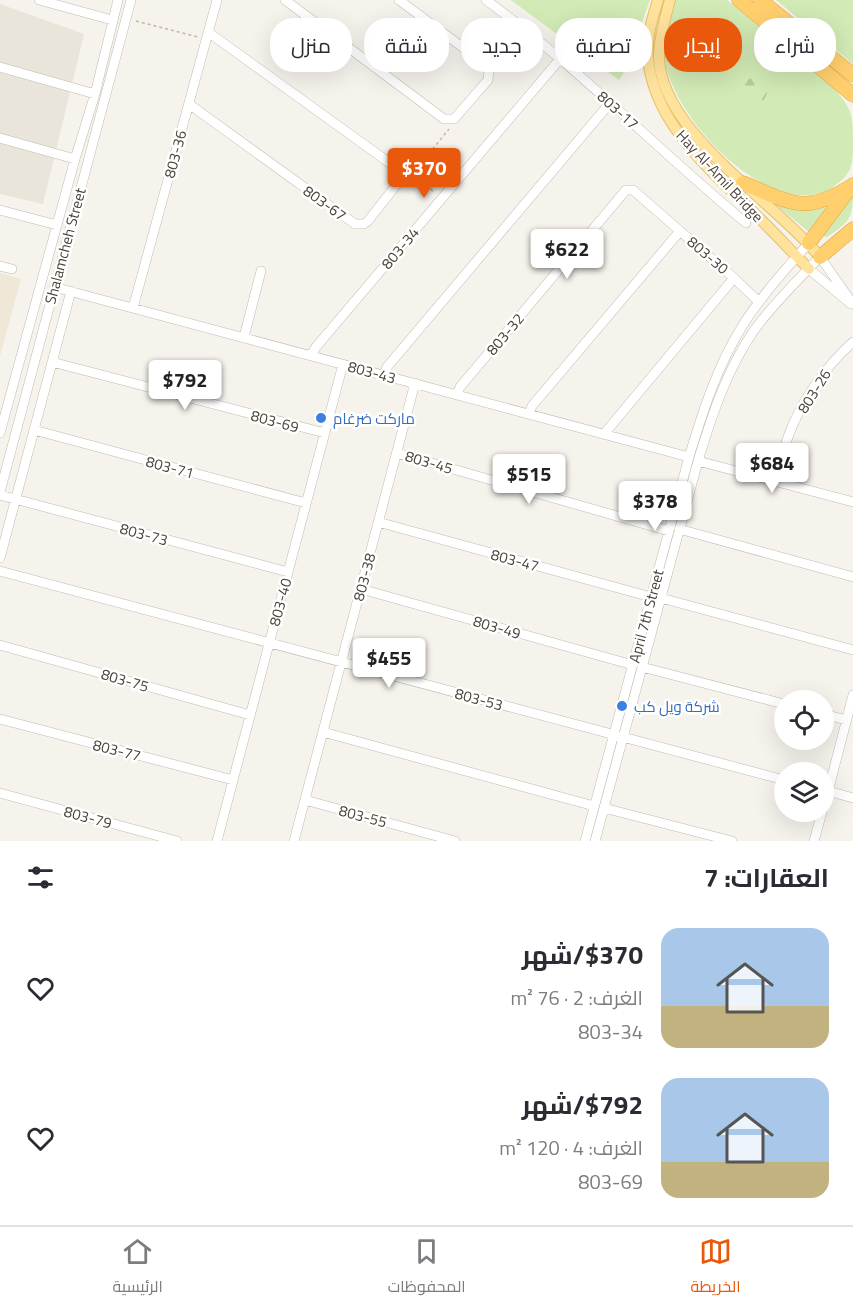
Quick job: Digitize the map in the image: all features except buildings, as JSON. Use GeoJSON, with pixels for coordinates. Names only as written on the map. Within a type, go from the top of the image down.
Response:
{"type":"FeatureCollection","features":[{"type":"Feature","properties":{"kind":"highway"},"geometry":{"type":"LineString","coordinates":[[739,0],[852,95]]}},
{"type":"Feature","properties":{"kind":"highway"},"geometry":{"type":"LineString","coordinates":[[760,0],[853,75]]}},
{"type":"Feature","properties":{"kind":"highway"},"geometry":{"type":"LineString","coordinates":[[743,183],[796,204],[809,204],[835,197],[853,185]]}},
{"type":"Feature","properties":{"kind":"highway"},"geometry":{"type":"LineString","coordinates":[[809,243],[853,185]]}},
{"type":"Feature","properties":{"kind":"highway"},"geometry":{"type":"LineString","coordinates":[[820,257],[853,229]]}},
{"type":"Feature","properties":{"kind":"main road","name":"Hay Al-Amil Bridge"},"geometry":{"type":"LineString","coordinates":[[658,0],[649,37],[648,57],[652,80],[660,104],[675,129],[700,158],[809,269]]}},
{"type":"Feature","properties":{"kind":"main road","name":"Hay Al-Amil Bridge"},"geometry":{"type":"LineString","coordinates":[[670,0],[663,25],[659,56],[663,78],[672,100],[693,133],[743,183],[809,243],[820,257]]}},
{"type":"Feature","properties":{"kind":"street"},"geometry":{"type":"LineString","coordinates":[[39,0],[112,20]]}},
{"type":"Feature","properties":{"kind":"street","name":"Shalamcheh Street"},"geometry":{"type":"LineString","coordinates":[[0,432],[2,415],[95,94],[118,0]]}},
{"type":"Feature","properties":{"kind":"street","name":"Shalamcheh Street"},"geometry":{"type":"LineString","coordinates":[[0,494],[131,0]]}},
{"type":"Feature","properties":{"kind":"street","name":"803-36"},"geometry":{"type":"LineString","coordinates":[[133,308],[217,0]]}},
{"type":"Feature","properties":{"kind":"street"},"geometry":{"type":"LineString","coordinates":[[285,0],[444,119],[451,120],[488,80],[489,70],[485,64],[399,0]]}},
{"type":"Feature","properties":{"kind":"street","name":"803-17"},"geometry":{"type":"LineString","coordinates":[[486,0],[555,55]]}},
{"type":"Feature","properties":{"kind":"street"},"geometry":{"type":"LineString","coordinates":[[207,35],[406,174]]}},
{"type":"Feature","properties":{"kind":"street","name":"803-34"},"geometry":{"type":"LineString","coordinates":[[311,355],[555,65]]}},
{"type":"Feature","properties":{"kind":"street"},"geometry":{"type":"LineString","coordinates":[[0,67],[95,94]]}},
{"type":"Feature","properties":{"kind":"street","name":"803-17"},"geometry":{"type":"LineString","coordinates":[[575,72],[696,182],[746,223]]}},
{"type":"Feature","properties":{"kind":"street"},"geometry":{"type":"LineString","coordinates":[[384,375],[387,367],[610,102]]}},
{"type":"Feature","properties":{"kind":"street","name":"803-67"},"geometry":{"type":"LineString","coordinates":[[189,104],[356,224],[360,225],[368,221],[406,174]]}},
{"type":"Feature","properties":{"kind":"street"},"geometry":{"type":"LineString","coordinates":[[0,138],[75,159]]}},
{"type":"Feature","properties":{"kind":"street","name":"803-32"},"geometry":{"type":"LineString","coordinates":[[457,394],[624,191],[633,190],[680,231]]}},
{"type":"Feature","properties":{"kind":"street"},"geometry":{"type":"LineString","coordinates":[[0,210],[57,225]]}},
{"type":"Feature","properties":{"kind":"street","name":"803-30"},"geometry":{"type":"LineString","coordinates":[[529,414],[532,406],[680,231],[734,278],[604,434]]}},
{"type":"Feature","properties":{"kind":"street","name":"April 7th Street"},"geometry":{"type":"LineString","coordinates":[[585,841],[599,807],[656,598],[679,529],[702,412],[734,341],[759,302],[809,243]]}},
{"type":"Feature","properties":{"kind":"street"},"geometry":{"type":"LineString","coordinates":[[820,257],[853,304]]}},
{"type":"Feature","properties":{"kind":"street","name":"April 7th Street"},"geometry":{"type":"LineString","coordinates":[[656,598],[669,531],[693,459],[735,363],[761,322],[820,257]]}},
{"type":"Feature","properties":{"kind":"street"},"geometry":{"type":"LineString","coordinates":[[0,266],[12,269]]}},
{"type":"Feature","properties":{"kind":"street"},"geometry":{"type":"LineString","coordinates":[[809,269],[853,304]]}},
{"type":"Feature","properties":{"kind":"street"},"geometry":{"type":"LineString","coordinates":[[244,337],[261,271]]}},
{"type":"Feature","properties":{"kind":"street"},"geometry":{"type":"LineString","coordinates":[[734,278],[759,302]]}},
{"type":"Feature","properties":{"kind":"street","name":"803-43"},"geometry":{"type":"LineString","coordinates":[[54,286],[853,502]]}},
{"type":"Feature","properties":{"kind":"street"},"geometry":{"type":"LineString","coordinates":[[0,558],[71,291]]}},
{"type":"Feature","properties":{"kind":"street","name":"803-26"},"geometry":{"type":"LineString","coordinates":[[777,482],[788,436],[809,394],[837,357],[853,342]]}},
{"type":"Feature","properties":{"kind":"street","name":"803-69"},"geometry":{"type":"LineString","coordinates":[[52,362],[325,433]]}},
{"type":"Feature","properties":{"kind":"street","name":"803-40"},"geometry":{"type":"LineString","coordinates":[[217,841],[343,364]]}},
{"type":"Feature","properties":{"kind":"street","name":"803-38"},"geometry":{"type":"LineString","coordinates":[[294,841],[415,383]]}},
{"type":"Feature","properties":{"kind":"street","name":"803-71"},"geometry":{"type":"LineString","coordinates":[[34,430],[306,503]]}},
{"type":"Feature","properties":{"kind":"street","name":"803-45"},"geometry":{"type":"LineString","coordinates":[[397,453],[669,531]]}},
{"type":"Feature","properties":{"kind":"street","name":"803-73"},"geometry":{"type":"LineString","coordinates":[[0,494],[288,572]]}},
{"type":"Feature","properties":{"kind":"street","name":"803-47"},"geometry":{"type":"LineString","coordinates":[[378,522],[853,650]]}},
{"type":"Feature","properties":{"kind":"street"},"geometry":{"type":"LineString","coordinates":[[679,529],[853,578]]}},
{"type":"Feature","properties":{"kind":"street","name":"803-53"},"geometry":{"type":"LineString","coordinates":[[0,571],[774,777]]}},
{"type":"Feature","properties":{"kind":"street","name":"803-49"},"geometry":{"type":"LineString","coordinates":[[361,589],[637,666],[774,701]]}},
{"type":"Feature","properties":{"kind":"street","name":"803-75"},"geometry":{"type":"LineString","coordinates":[[0,645],[250,715]]}},
{"type":"Feature","properties":{"kind":"street"},"geometry":{"type":"LineString","coordinates":[[834,763],[853,695]]}},
{"type":"Feature","properties":{"kind":"street"},"geometry":{"type":"LineString","coordinates":[[834,717],[846,720]]}},
{"type":"Feature","properties":{"kind":"street","name":"803-77"},"geometry":{"type":"LineString","coordinates":[[0,719],[233,780]]}},
{"type":"Feature","properties":{"kind":"street"},"geometry":{"type":"LineString","coordinates":[[323,732],[732,841]]}},
{"type":"Feature","properties":{"kind":"street","name":"803-79"},"geometry":{"type":"LineString","coordinates":[[0,793],[177,841]]}},
{"type":"Feature","properties":{"kind":"street"},"geometry":{"type":"LineString","coordinates":[[834,793],[853,798]]}},
{"type":"Feature","properties":{"kind":"street","name":"803-55"},"geometry":{"type":"LineString","coordinates":[[305,800],[455,841]]}},
{"type":"Feature","properties":{"kind":"street","name":"April 7th Street"},"geometry":{"type":"LineString","coordinates":[[595,841],[599,807]]}},
{"type":"Feature","properties":{"kind":"street"},"geometry":{"type":"LineString","coordinates":[[814,841],[819,822]]}},
{"type":"Feature","properties":{"kind":"path"},"geometry":{"type":"LineString","coordinates":[[126,18],[207,35]]}},
{"type":"Feature","properties":{"kind":"path"},"geometry":{"type":"LineString","coordinates":[[442,198],[406,174],[448,131],[451,120]]}},
{"type":"Feature","properties":{"kind":"shaded area"},"geometry":{"type":"Polygon","coordinates":[[[0,4],[84,34],[43,204],[0,194],[0,4]]]}},
{"type":"Feature","properties":{"kind":"shaded area"},"geometry":{"type":"Polygon","coordinates":[[[0,273],[21,279],[0,356],[0,273]]]}},
{"type":"Feature","properties":{"kind":"green space"},"geometry":{"type":"Polygon","coordinates":[[[511,0],[650,0],[644,18],[555,18],[555,33],[543,24],[543,18],[535,18],[511,0]]]}},
{"type":"Feature","properties":{"kind":"green space"},"geometry":{"type":"Polygon","coordinates":[[[674,0],[727,0],[754,22],[754,72],[815,72],[833,87],[848,107],[853,125],[852,163],[844,178],[833,187],[808,195],[781,191],[754,178],[727,158],[703,133],[684,106],[668,72],[742,72],[742,18],[670,18],[674,0]]]}},
{"type":"Feature","properties":{"kind":"green space"},"geometry":{"type":"Polygon","coordinates":[[[776,0],[853,0],[853,64],[836,50],[836,18],[798,18],[776,0]]]}},
{"type":"Feature","properties":{"kind":"green space"},"geometry":{"type":"Polygon","coordinates":[[[608,72],[624,72],[619,80],[608,72]]]}},
{"type":"Feature","properties":{"kind":"green space"},"geometry":{"type":"Polygon","coordinates":[[[754,78],[763,82],[767,91],[763,100],[754,104],[745,100],[741,91],[745,82],[754,78]]]}},
{"type":"Feature","properties":{"kind":"green space"},"geometry":{"type":"Polygon","coordinates":[[[853,195],[852,210],[848,220],[827,237],[822,236],[853,195]]]}},
{"type":"Feature","properties":{"kind":"green space"},"geometry":{"type":"Polygon","coordinates":[[[775,204],[797,210],[828,208],[810,233],[775,204]]]}},
{"type":"Feature","properties":{"kind":"place","name":"ماركت ضرغام"},"geometry":{"type":"Point","coordinates":[321,418]}},
{"type":"Feature","properties":{"kind":"place","name":"شركة ويل كب"},"geometry":{"type":"Point","coordinates":[622,706]}}]}
